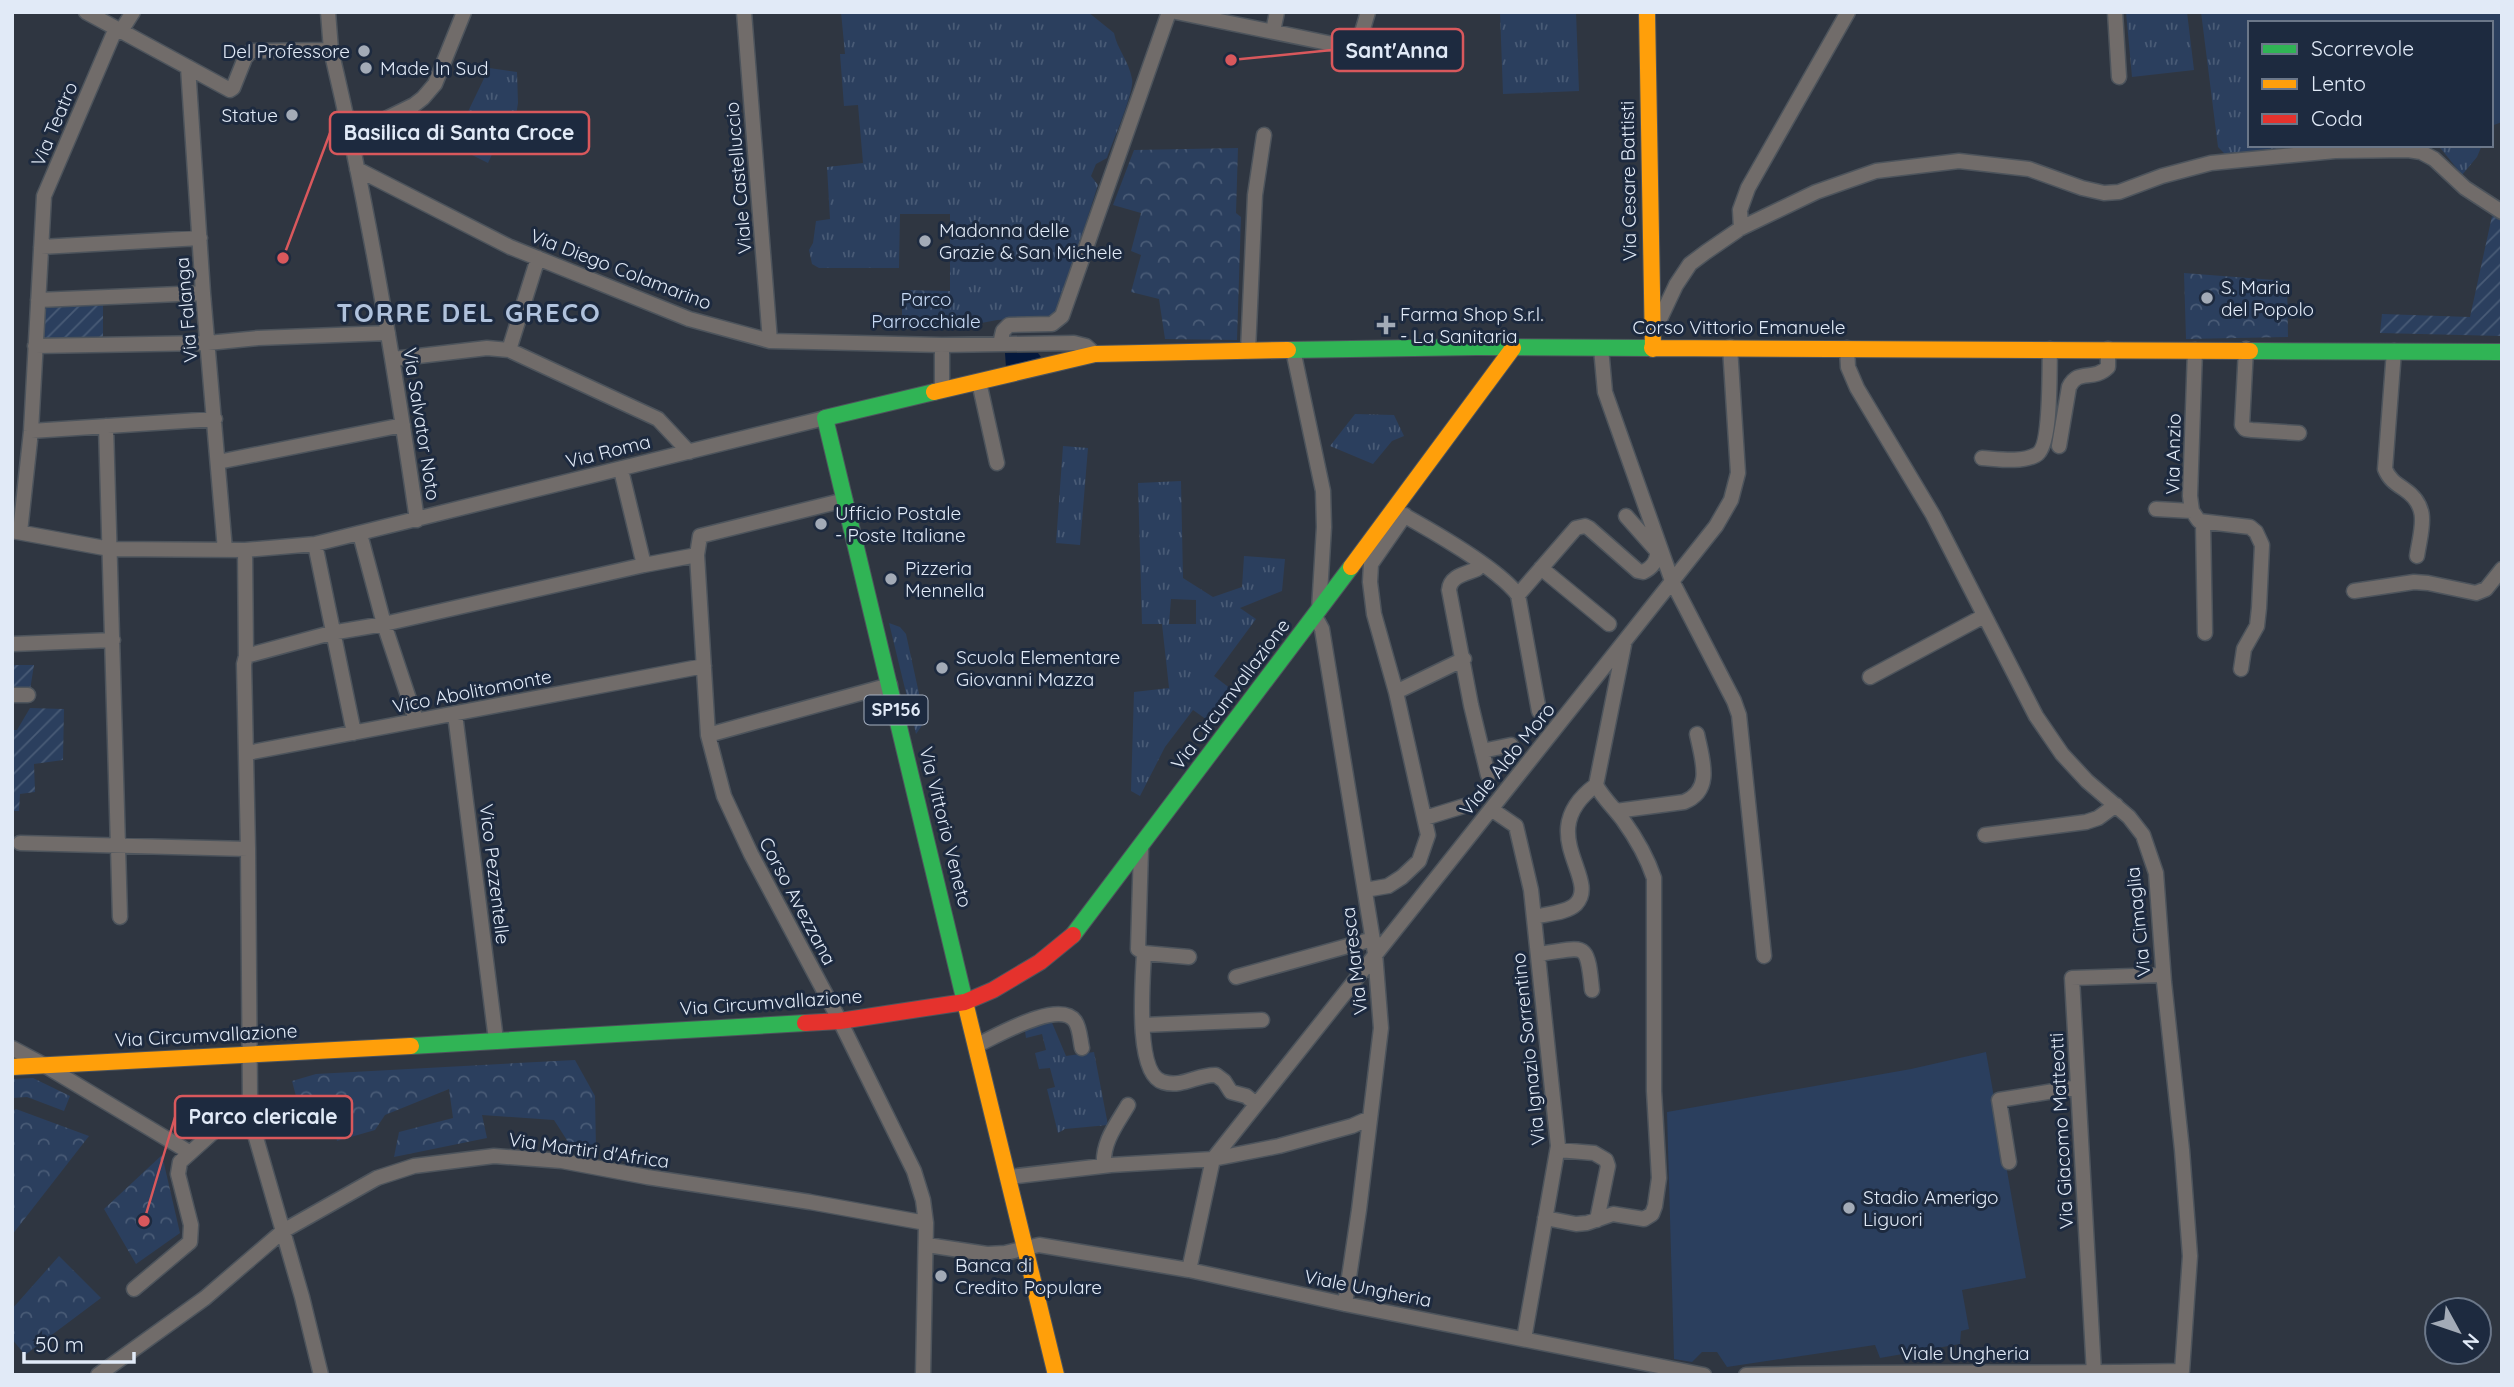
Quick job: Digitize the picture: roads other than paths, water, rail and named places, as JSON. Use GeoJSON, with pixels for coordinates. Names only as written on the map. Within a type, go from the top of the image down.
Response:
{"type":"FeatureCollection","features":[{"type":"Feature","properties":{"kind":"main road","name":"Via Cesare Battisti"},"geometry":{"type":"LineString","coordinates":[[1647,12],[1653,349]]}},
{"type":"Feature","properties":{"kind":"main road","name":"Corso Vittorio Emanuele"},"geometry":{"type":"LineString","coordinates":[[979,382],[1095,354],[1293,350],[1730,347],[2502,352]]}},
{"type":"Feature","properties":{"kind":"main road","name":"Via Circumvallazione"},"geometry":{"type":"LineString","coordinates":[[12,1067],[840,1021],[965,1002],[993,990],[1040,962],[1078,931],[1317,613],[1399,512],[1513,348]]}},
{"type":"Feature","properties":{"kind":"main road","name":"Via Roma"},"geometry":{"type":"LineString","coordinates":[[825,418],[979,382]]}},
{"type":"Feature","properties":{"kind":"main road","name":"Via Vittorio Veneto"},"geometry":{"type":"LineString","coordinates":[[825,418],[965,1002]]}},
{"type":"Feature","properties":{"kind":"main road","name":"SP156"},"geometry":{"type":"LineString","coordinates":[[965,1002],[1056,1375]]}},
{"type":"Feature","properties":{"kind":"street"},"geometry":{"type":"LineString","coordinates":[[86,12],[226,89],[233,89],[245,58],[251,51],[331,50]]}},
{"type":"Feature","properties":{"kind":"street","name":"Via Teatro"},"geometry":{"type":"LineString","coordinates":[[16,532],[31,431],[44,196],[119,30],[133,12]]}},
{"type":"Feature","properties":{"kind":"street","name":"Via Salvator Noto"},"geometry":{"type":"LineString","coordinates":[[328,12],[331,50],[351,131],[393,359],[417,520]]}},
{"type":"Feature","properties":{"kind":"street"},"geometry":{"type":"LineString","coordinates":[[351,131],[361,131],[414,105],[428,92],[435,84],[464,12]]}},
{"type":"Feature","properties":{"kind":"street","name":"Viale Castelluccio"},"geometry":{"type":"LineString","coordinates":[[744,12],[770,341]]}},
{"type":"Feature","properties":{"kind":"street"},"geometry":{"type":"LineString","coordinates":[[1000,344],[1003,331],[1009,325],[1052,324],[1062,316],[1169,12]]}},
{"type":"Feature","properties":{"kind":"street"},"geometry":{"type":"LineString","coordinates":[[1176,12],[1357,49],[1368,12]]}},
{"type":"Feature","properties":{"kind":"street"},"geometry":{"type":"LineString","coordinates":[[1273,31],[1277,12]]}},
{"type":"Feature","properties":{"kind":"street"},"geometry":{"type":"LineString","coordinates":[[1741,228],[1740,210],[1748,188],[1848,12]]}},
{"type":"Feature","properties":{"kind":"street"},"geometry":{"type":"LineString","coordinates":[[2115,12],[2119,77]]}},
{"type":"Feature","properties":{"kind":"street","name":"Via Falanga"},"geometry":{"type":"LineString","coordinates":[[188,67],[203,293],[225,550]]}},
{"type":"Feature","properties":{"kind":"street"},"geometry":{"type":"LineString","coordinates":[[1248,351],[1255,195],[1264,135]]}},
{"type":"Feature","properties":{"kind":"street"},"geometry":{"type":"LineString","coordinates":[[1652,327],[1660,319],[1676,285],[1690,264],[1741,228],[1816,192],[1876,171],[1959,161],[2029,169],[2104,193],[2119,192],[2162,176],[2211,163],[2334,152],[2408,150],[2421,152],[2434,159],[2465,188],[2502,212]]}},
{"type":"Feature","properties":{"kind":"street","name":"Via Diego Colamarino"},"geometry":{"type":"LineString","coordinates":[[357,169],[510,247],[689,319],[770,341],[942,345],[1074,343],[1086,346],[1095,354]]}},
{"type":"Feature","properties":{"kind":"street"},"geometry":{"type":"LineString","coordinates":[[41,247],[200,239]]}},
{"type":"Feature","properties":{"kind":"street"},"geometry":{"type":"LineString","coordinates":[[509,350],[538,258]]}},
{"type":"Feature","properties":{"kind":"street"},"geometry":{"type":"LineString","coordinates":[[38,300],[203,293]]}},
{"type":"Feature","properties":{"kind":"street"},"geometry":{"type":"LineString","coordinates":[[36,346],[208,343],[258,338],[388,333]]}},
{"type":"Feature","properties":{"kind":"street"},"geometry":{"type":"LineString","coordinates":[[942,345],[942,390]]}},
{"type":"Feature","properties":{"kind":"street","name":"Viale Aldo Moro"},"geometry":{"type":"LineString","coordinates":[[1213,1159],[1374,946],[1491,809],[1672,581],[1700,550],[1716,526],[1731,500],[1738,473],[1730,347]]}},
{"type":"Feature","properties":{"kind":"street"},"geometry":{"type":"LineString","coordinates":[[393,359],[487,348],[509,350],[659,419],[689,452]]}},
{"type":"Feature","properties":{"kind":"street"},"geometry":{"type":"LineString","coordinates":[[1601,348],[1605,391],[1672,581],[1739,715],[1764,956]]}},
{"type":"Feature","properties":{"kind":"street","name":"Via Cimaglia"},"geometry":{"type":"LineString","coordinates":[[1847,348],[1848,367],[1857,388],[1933,515],[2036,716],[2062,754],[2129,817],[2143,835],[2156,873],[2190,1255],[2182,1371]]}},
{"type":"Feature","properties":{"kind":"street"},"geometry":{"type":"LineString","coordinates":[[1982,458],[2022,459],[2041,452],[2047,430],[2050,349]]}},
{"type":"Feature","properties":{"kind":"street"},"geometry":{"type":"LineString","coordinates":[[2059,446],[2069,387],[2077,377],[2103,372],[2108,367],[2108,349]]}},
{"type":"Feature","properties":{"kind":"street"},"geometry":{"type":"LineString","coordinates":[[2246,349],[2242,425],[2245,429],[2252,430],[2299,433]]}},
{"type":"Feature","properties":{"kind":"street","name":"Via Maresca"},"geometry":{"type":"LineString","coordinates":[[1293,350],[1323,491],[1324,527],[1317,613],[1322,629],[1374,946],[1381,1028],[1345,1304]]}},
{"type":"Feature","properties":{"kind":"street","name":"Via Anzio"},"geometry":{"type":"LineString","coordinates":[[2194,350],[2190,488],[2192,511],[2195,518],[2203,523]]}},
{"type":"Feature","properties":{"kind":"street"},"geometry":{"type":"LineString","coordinates":[[2394,351],[2385,469],[2388,477],[2414,496],[2421,505],[2422,522],[2417,556]]}},
{"type":"Feature","properties":{"kind":"street"},"geometry":{"type":"LineString","coordinates":[[979,382],[997,463]]}},
{"type":"Feature","properties":{"kind":"street","name":"Via Roma"},"geometry":{"type":"LineString","coordinates":[[16,532],[110,549],[246,550],[315,544],[825,418]]}},
{"type":"Feature","properties":{"kind":"street"},"geometry":{"type":"LineString","coordinates":[[31,431],[215,419]]}},
{"type":"Feature","properties":{"kind":"street"},"geometry":{"type":"LineString","coordinates":[[218,462],[403,425]]}},
{"type":"Feature","properties":{"kind":"street"},"geometry":{"type":"LineString","coordinates":[[106,426],[120,917]]}},
{"type":"Feature","properties":{"kind":"street"},"geometry":{"type":"LineString","coordinates":[[621,470],[644,565]]}},
{"type":"Feature","properties":{"kind":"street"},"geometry":{"type":"LineString","coordinates":[[246,656],[331,633],[384,624],[697,555],[700,536],[845,500]]}},
{"type":"Feature","properties":{"kind":"street"},"geometry":{"type":"LineString","coordinates":[[2156,509],[2192,511]]}},
{"type":"Feature","properties":{"kind":"street"},"geometry":{"type":"LineString","coordinates":[[1365,890],[1388,886],[1402,877],[1419,861],[1428,835],[1396,692],[1374,614],[1370,569],[1399,512],[1482,565],[1512,587],[1518,595],[1539,711]]}},
{"type":"Feature","properties":{"kind":"street"},"geometry":{"type":"LineString","coordinates":[[1518,595],[1576,528],[1585,526],[1638,571],[1648,570],[1656,560],[1657,551],[1626,516]]}},
{"type":"Feature","properties":{"kind":"street"},"geometry":{"type":"LineString","coordinates":[[2205,634],[2203,523],[2249,527],[2256,532],[2262,545],[2257,626],[2244,649],[2241,669]]}},
{"type":"Feature","properties":{"kind":"street"},"geometry":{"type":"LineString","coordinates":[[360,534],[384,624],[416,720]]}},
{"type":"Feature","properties":{"kind":"street"},"geometry":{"type":"LineString","coordinates":[[315,544],[331,633],[354,733]]}},
{"type":"Feature","properties":{"kind":"street"},"geometry":{"type":"LineString","coordinates":[[246,550],[244,664],[248,849],[248,1054],[252,1124],[321,1375]]}},
{"type":"Feature","properties":{"kind":"street","name":"Corso Avezzana"},"geometry":{"type":"LineString","coordinates":[[697,555],[708,735],[724,796],[751,854],[840,1021],[914,1171],[923,1200],[927,1245],[923,1375]]}},
{"type":"Feature","properties":{"kind":"street"},"geometry":{"type":"LineString","coordinates":[[1541,568],[1609,624]]}},
{"type":"Feature","properties":{"kind":"street"},"geometry":{"type":"LineString","coordinates":[[1477,569],[1455,578],[1450,584],[1471,705],[1488,775]]}},
{"type":"Feature","properties":{"kind":"street"},"geometry":{"type":"LineString","coordinates":[[2354,591],[2414,582],[2476,593],[2486,589],[2502,569]]}},
{"type":"Feature","properties":{"kind":"street"},"geometry":{"type":"LineString","coordinates":[[1870,677],[1984,616]]}},
{"type":"Feature","properties":{"kind":"street"},"geometry":{"type":"LineString","coordinates":[[12,644],[113,640]]}},
{"type":"Feature","properties":{"kind":"street"},"geometry":{"type":"LineString","coordinates":[[1545,1217],[1576,1224],[1613,1214],[1644,1219],[1652,1214],[1655,1206],[1658,1178],[1654,1091],[1654,878],[1647,858],[1616,811],[1601,795],[1597,785],[1625,641]]}},
{"type":"Feature","properties":{"kind":"street"},"geometry":{"type":"LineString","coordinates":[[1396,692],[1464,659]]}},
{"type":"Feature","properties":{"kind":"street","name":"Vico Abolitomonte"},"geometry":{"type":"LineString","coordinates":[[247,753],[704,666]]}},
{"type":"Feature","properties":{"kind":"street"},"geometry":{"type":"LineString","coordinates":[[708,735],[890,685]]}},
{"type":"Feature","properties":{"kind":"street"},"geometry":{"type":"LineString","coordinates":[[12,695],[28,695]]}},
{"type":"Feature","properties":{"kind":"street","name":"Vico Pezzentelle"},"geometry":{"type":"LineString","coordinates":[[455,714],[496,1040]]}},
{"type":"Feature","properties":{"kind":"street"},"geometry":{"type":"LineString","coordinates":[[1616,811],[1684,803],[1693,799],[1704,780],[1697,734]]}},
{"type":"Feature","properties":{"kind":"street"},"geometry":{"type":"LineString","coordinates":[[1482,751],[1511,745]]}},
{"type":"Feature","properties":{"kind":"street"},"geometry":{"type":"LineString","coordinates":[[1534,917],[1576,904],[1580,896],[1582,884],[1569,847],[1568,823],[1579,801],[1597,785]]}},
{"type":"Feature","properties":{"kind":"street"},"geometry":{"type":"LineString","coordinates":[[1985,835],[2086,822],[2098,818],[2116,805]]}},
{"type":"Feature","properties":{"kind":"street"},"geometry":{"type":"LineString","coordinates":[[1425,818],[1464,806]]}},
{"type":"Feature","properties":{"kind":"street","name":"Via Ignazio Sorrentino"},"geometry":{"type":"LineString","coordinates":[[1491,809],[1516,826],[1531,890],[1558,1150],[1524,1339]]}},
{"type":"Feature","properties":{"kind":"street"},"geometry":{"type":"LineString","coordinates":[[20,844],[248,849]]}},
{"type":"Feature","properties":{"kind":"street"},"geometry":{"type":"LineString","coordinates":[[1141,847],[1136,941],[1138,949],[1144,953],[1189,957]]}},
{"type":"Feature","properties":{"kind":"street"},"geometry":{"type":"LineString","coordinates":[[1236,977],[1374,946]]}},
{"type":"Feature","properties":{"kind":"street"},"geometry":{"type":"LineString","coordinates":[[1538,954],[1576,949],[1584,951],[1589,957],[1592,990]]}},
{"type":"Feature","properties":{"kind":"street"},"geometry":{"type":"LineString","coordinates":[[1144,953],[1143,1025],[1147,1059],[1153,1075],[1158,1080],[1180,1084],[1216,1075],[1231,1092],[1246,1096],[1256,1104]]}},
{"type":"Feature","properties":{"kind":"street","name":"Via Giacomo Matteotti"},"geometry":{"type":"LineString","coordinates":[[2094,1373],[2072,978],[2163,975]]}},
{"type":"Feature","properties":{"kind":"street"},"geometry":{"type":"LineString","coordinates":[[977,1045],[1032,1019],[1060,1013],[1073,1018],[1077,1024],[1082,1048]]}},
{"type":"Feature","properties":{"kind":"street"},"geometry":{"type":"LineString","coordinates":[[1143,1025],[1262,1020]]}},
{"type":"Feature","properties":{"kind":"street"},"geometry":{"type":"LineString","coordinates":[[12,1048],[189,1152]]}},
{"type":"Feature","properties":{"kind":"street"},"geometry":{"type":"LineString","coordinates":[[2009,1162],[1999,1100],[2078,1087]]}},
{"type":"Feature","properties":{"kind":"street"},"geometry":{"type":"LineString","coordinates":[[134,1289],[190,1242],[191,1225],[178,1174],[180,1162],[250,1099]]}},
{"type":"Feature","properties":{"kind":"street"},"geometry":{"type":"LineString","coordinates":[[1104,1166],[1104,1151],[1108,1140],[1128,1105]]}},
{"type":"Feature","properties":{"kind":"street"},"geometry":{"type":"LineString","coordinates":[[1009,1177],[1104,1166],[1213,1159],[1279,1146],[1352,1126],[1370,1118]]}},
{"type":"Feature","properties":{"kind":"street"},"geometry":{"type":"LineString","coordinates":[[1558,1150],[1594,1153],[1606,1160],[1608,1166],[1597,1220]]}},
{"type":"Feature","properties":{"kind":"street","name":"Via Martiri d'Africa"},"geometry":{"type":"LineString","coordinates":[[98,1375],[205,1298],[283,1231],[377,1178],[414,1166],[494,1156],[562,1161],[926,1223]]}},
{"type":"Feature","properties":{"kind":"street"},"geometry":{"type":"LineString","coordinates":[[1189,1270],[1213,1159]]}},
{"type":"Feature","properties":{"kind":"street"},"geometry":{"type":"LineString","coordinates":[[927,1245],[987,1254],[1024,1248]]}},
{"type":"Feature","properties":{"kind":"street","name":"Viale Ungheria"},"geometry":{"type":"LineString","coordinates":[[1024,1248],[1039,1245],[1189,1270],[1345,1304],[1704,1375]]}},
{"type":"Feature","properties":{"kind":"street","name":"Viale Ungheria"},"geometry":{"type":"LineString","coordinates":[[1746,1375],[1867,1371],[2182,1371]]}},
{"type":"Feature","properties":{"kind":"place","name":"Del Professore"},"geometry":{"type":"Point","coordinates":[364,51]}},
{"type":"Feature","properties":{"kind":"place","name":"Sant'Anna"},"geometry":{"type":"Point","coordinates":[1231,60]}},
{"type":"Feature","properties":{"kind":"place","name":"Made In Sud"},"geometry":{"type":"Point","coordinates":[366,68]}},
{"type":"Feature","properties":{"kind":"place","name":"Statue"},"geometry":{"type":"Point","coordinates":[292,115]}},
{"type":"Feature","properties":{"kind":"place","name":"Madonna delle Grazie & San Michele"},"geometry":{"type":"Point","coordinates":[925,241]}},
{"type":"Feature","properties":{"kind":"place","name":"Basilica di Santa Croce"},"geometry":{"type":"Point","coordinates":[283,258]}},
{"type":"Feature","properties":{"kind":"place","name":"S. Maria del Popolo"},"geometry":{"type":"Point","coordinates":[2207,298]}},
{"type":"Feature","properties":{"kind":"place","name":"Farma Shop S.r.l. - La Sanitaria"},"geometry":{"type":"Point","coordinates":[1386,325]}},
{"type":"Feature","properties":{"kind":"place","name":"Ufficio Postale - Poste Italiane"},"geometry":{"type":"Point","coordinates":[821,524]}},
{"type":"Feature","properties":{"kind":"place","name":"Pizzeria Mennella"},"geometry":{"type":"Point","coordinates":[891,579]}},
{"type":"Feature","properties":{"kind":"place","name":"Scuola Elementare Giovanni Mazza"},"geometry":{"type":"Point","coordinates":[942,668]}},
{"type":"Feature","properties":{"kind":"place","name":"Stadio Amerigo Liguori"},"geometry":{"type":"Point","coordinates":[1849,1208]}},
{"type":"Feature","properties":{"kind":"place","name":"Parco clericale"},"geometry":{"type":"Point","coordinates":[144,1221]}},
{"type":"Feature","properties":{"kind":"place","name":"Banca di Credito Populare"},"geometry":{"type":"Point","coordinates":[941,1276]}},
{"type":"Feature","properties":{"kind":"district","name":"TORRE DEL GRECO"},"geometry":{"type":"Point","coordinates":[469,313]}},
{"type":"Feature","properties":{"kind":"park label","name":"Parco Parrocchiale"},"geometry":{"type":"Point","coordinates":[926,310]}}]}
